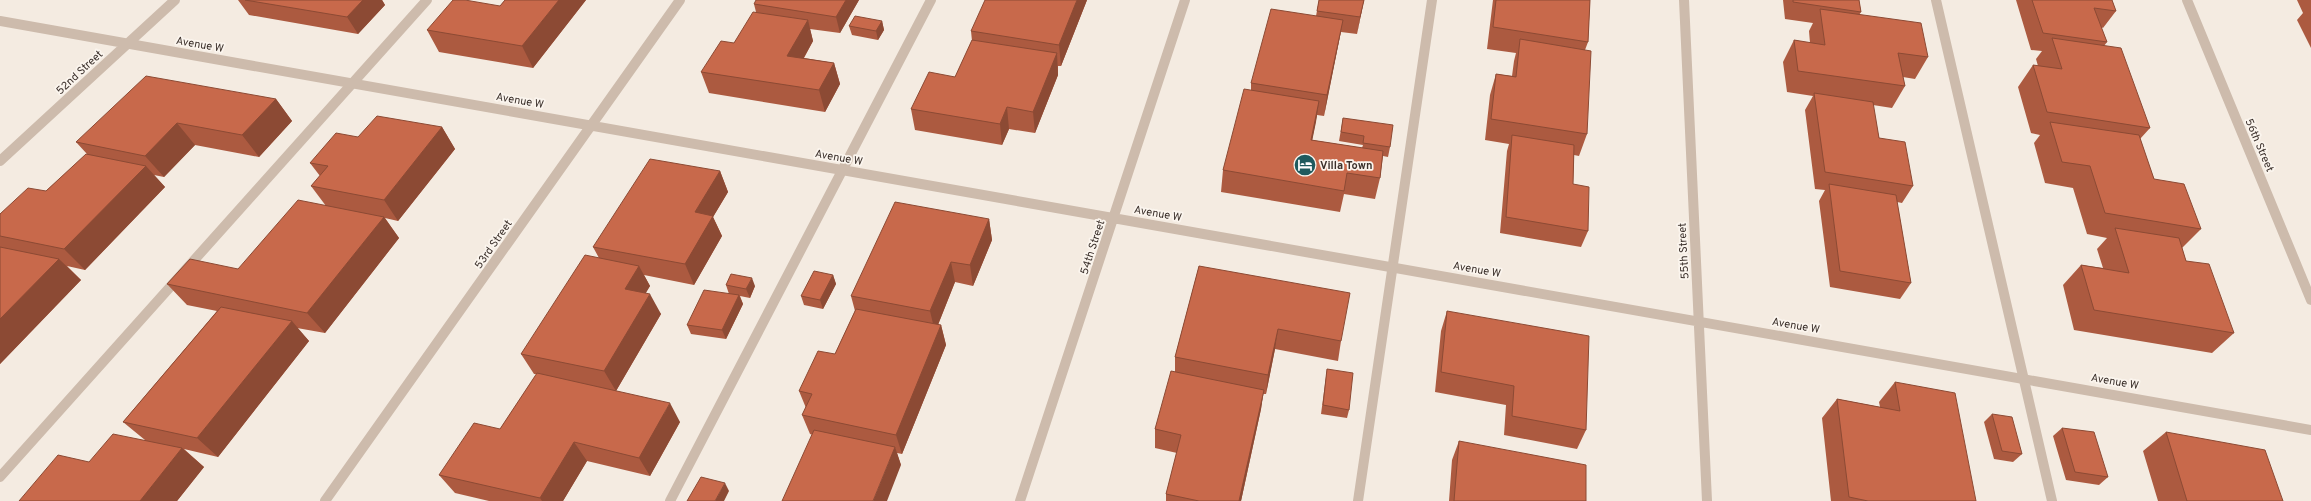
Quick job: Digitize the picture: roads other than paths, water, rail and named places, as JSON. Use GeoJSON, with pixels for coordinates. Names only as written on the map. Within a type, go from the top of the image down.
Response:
{"type":"FeatureCollection","features":[{"type":"Feature","properties":{"kind":"street","name":"52nd Street"},"geometry":{"type":"LineString","coordinates":[[0,161],[175,0]]}},
{"type":"Feature","properties":{"kind":"street"},"geometry":{"type":"LineString","coordinates":[[0,477],[427,0]]}},
{"type":"Feature","properties":{"kind":"street","name":"53rd Street"},"geometry":{"type":"LineString","coordinates":[[325,501],[680,0]]}},
{"type":"Feature","properties":{"kind":"street"},"geometry":{"type":"LineString","coordinates":[[670,501],[931,0]]}},
{"type":"Feature","properties":{"kind":"street","name":"54th Street"},"geometry":{"type":"LineString","coordinates":[[1020,501],[1185,0]]}},
{"type":"Feature","properties":{"kind":"street"},"geometry":{"type":"LineString","coordinates":[[1358,501],[1432,0]]}},
{"type":"Feature","properties":{"kind":"street","name":"55th Street"},"geometry":{"type":"LineString","coordinates":[[1684,0],[1706,501]]}},
{"type":"Feature","properties":{"kind":"street"},"geometry":{"type":"LineString","coordinates":[[1936,0],[2025,378],[2052,501]]}},
{"type":"Feature","properties":{"kind":"street","name":"56th Street"},"geometry":{"type":"LineString","coordinates":[[2187,0],[2311,300]]}},
{"type":"Feature","properties":{"kind":"street","name":"Avenue W"},"geometry":{"type":"LineString","coordinates":[[0,21],[1699,320],[2311,430]]}},
{"type":"Feature","properties":{"kind":"place","name":"Villa Town"},"geometry":{"type":"Point","coordinates":[1305,165]}}]}
